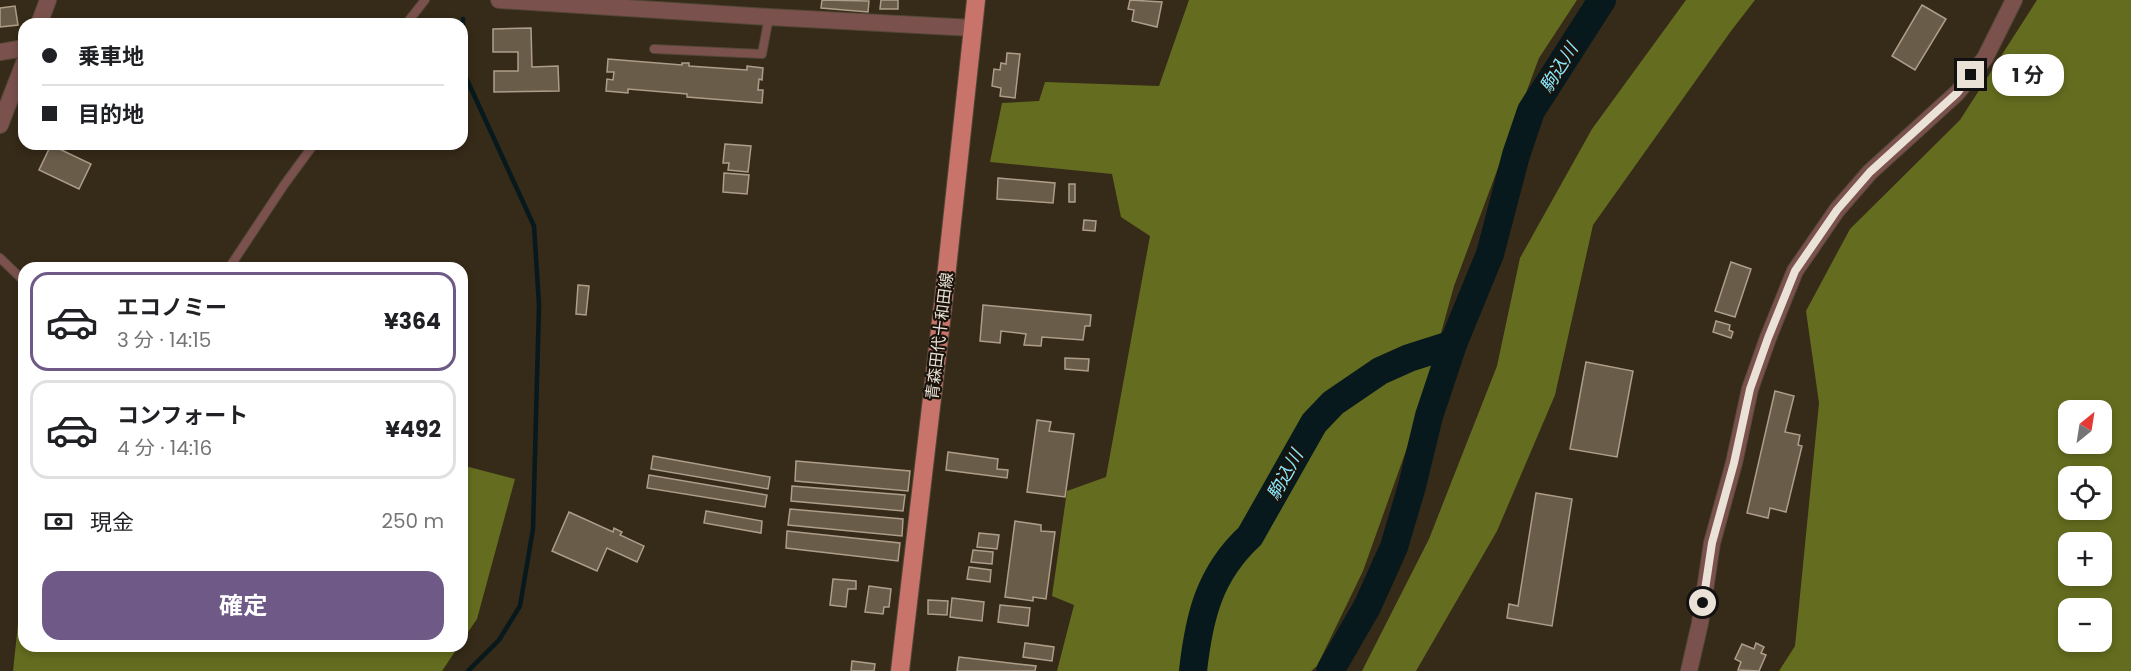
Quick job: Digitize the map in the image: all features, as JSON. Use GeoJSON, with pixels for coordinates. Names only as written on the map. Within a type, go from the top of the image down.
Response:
{"type":"FeatureCollection","features":[{"type":"Feature","properties":{"kind":"main road","name":"青森田代十和田線"},"geometry":{"type":"LineString","coordinates":[[900,671],[976,0]]}},
{"type":"Feature","properties":{"kind":"street"},"geometry":{"type":"LineString","coordinates":[[41,18],[48,0]]}},
{"type":"Feature","properties":{"kind":"street"},"geometry":{"type":"LineString","coordinates":[[500,0],[973,28]]}},
{"type":"Feature","properties":{"kind":"street"},"geometry":{"type":"LineString","coordinates":[[1689,671],[1700,623],[1712,543],[1734,463],[1750,389],[1795,271],[1837,210],[1870,172],[1957,93],[1985,58],[2014,0]]}},
{"type":"Feature","properties":{"kind":"street"},"geometry":{"type":"LineString","coordinates":[[0,52],[18,49]]}},
{"type":"Feature","properties":{"kind":"street"},"geometry":{"type":"LineString","coordinates":[[0,125],[18,78]]}},
{"type":"Feature","properties":{"kind":"lane"},"geometry":{"type":"LineString","coordinates":[[411,18],[425,0]]}},
{"type":"Feature","properties":{"kind":"lane"},"geometry":{"type":"LineString","coordinates":[[654,49],[762,54],[769,17]]}},
{"type":"Feature","properties":{"kind":"lane"},"geometry":{"type":"LineString","coordinates":[[233,262],[310,150]]}},
{"type":"Feature","properties":{"kind":"lane"},"geometry":{"type":"LineString","coordinates":[[0,258],[18,275]]}},
{"type":"Feature","properties":{"kind":"green space"},"geometry":{"type":"Polygon","coordinates":[[[1189,0],[1577,0],[1539,58],[1454,286],[1417,420],[1363,571],[1317,666],[1311,671],[1057,671],[1074,605],[1052,596],[1067,491],[1106,477],[1150,236],[1121,217],[1112,174],[990,162],[1002,103],[1039,101],[1045,82],[1159,86],[1189,0]]]}},
{"type":"Feature","properties":{"kind":"green space"},"geometry":{"type":"Polygon","coordinates":[[[1686,0],[1755,0],[1593,225],[1555,395],[1497,531],[1416,671],[1362,671],[1429,539],[1497,366],[1520,258],[1592,129],[1686,0]]]}},
{"type":"Feature","properties":{"kind":"green space"},"geometry":{"type":"Polygon","coordinates":[[[2037,0],[2131,0],[2131,671],[1779,671],[1795,646],[1819,403],[1806,311],[1850,229],[1960,120],[2037,0]]]}},
{"type":"Feature","properties":{"kind":"green space"},"geometry":{"type":"Polygon","coordinates":[[[468,467],[515,479],[477,619],[468,632],[468,467]]]}},
{"type":"Feature","properties":{"kind":"green space"},"geometry":{"type":"Polygon","coordinates":[[[18,624],[18,652],[455,652],[442,671],[13,671],[18,624]]]}},
{"type":"Feature","properties":{"kind":"building"},"geometry":{"type":"Polygon","coordinates":[[[822,0],[869,1],[868,12],[821,8],[822,0]]]}},
{"type":"Feature","properties":{"kind":"building"},"geometry":{"type":"Polygon","coordinates":[[[881,0],[898,0],[898,9],[880,9],[881,0]]]}},
{"type":"Feature","properties":{"kind":"building"},"geometry":{"type":"Polygon","coordinates":[[[1130,0],[1162,2],[1157,27],[1132,21],[1134,10],[1128,9],[1130,0]]]}},
{"type":"Feature","properties":{"kind":"building"},"geometry":{"type":"Polygon","coordinates":[[[1922,5],[1946,19],[1915,70],[1892,56],[1922,5]]]}},
{"type":"Feature","properties":{"kind":"building"},"geometry":{"type":"Polygon","coordinates":[[[15,6],[18,25],[0,27],[0,8],[15,6]]]}},
{"type":"Feature","properties":{"kind":"building"},"geometry":{"type":"Polygon","coordinates":[[[531,28],[532,67],[558,66],[559,91],[494,92],[494,71],[518,71],[518,52],[493,52],[493,29],[531,28]]]}},
{"type":"Feature","properties":{"kind":"building"},"geometry":{"type":"Polygon","coordinates":[[[1007,53],[1020,54],[1015,98],[1000,96],[1001,88],[992,86],[994,69],[1000,70],[1001,63],[1006,64],[1007,53]]]}},
{"type":"Feature","properties":{"kind":"building"},"geometry":{"type":"Polygon","coordinates":[[[608,59],[682,65],[682,63],[689,63],[689,66],[747,70],[747,66],[763,68],[758,90],[763,90],[762,103],[687,97],[687,94],[628,89],[628,93],[606,91],[607,79],[613,80],[614,72],[607,72],[608,59]]]}},
{"type":"Feature","properties":{"kind":"building"},"geometry":{"type":"Polygon","coordinates":[[[725,144],[751,146],[748,172],[728,170],[729,163],[723,163],[725,144]]]}},
{"type":"Feature","properties":{"kind":"building"},"geometry":{"type":"Polygon","coordinates":[[[49,150],[62,150],[91,164],[79,189],[39,170],[49,150]]]}},
{"type":"Feature","properties":{"kind":"building"},"geometry":{"type":"Polygon","coordinates":[[[724,173],[749,175],[747,194],[723,192],[724,173]]]}},
{"type":"Feature","properties":{"kind":"building"},"geometry":{"type":"Polygon","coordinates":[[[998,178],[1055,183],[1053,203],[997,199],[998,178]]]}},
{"type":"Feature","properties":{"kind":"building"},"geometry":{"type":"Polygon","coordinates":[[[1069,184],[1075,184],[1075,202],[1069,202],[1069,184]]]}},
{"type":"Feature","properties":{"kind":"building"},"geometry":{"type":"Polygon","coordinates":[[[1084,220],[1096,221],[1095,231],[1083,230],[1084,220]]]}},
{"type":"Feature","properties":{"kind":"building"},"geometry":{"type":"Polygon","coordinates":[[[1731,262],[1751,269],[1735,317],[1715,311],[1731,262]]]}},
{"type":"Feature","properties":{"kind":"building"},"geometry":{"type":"Polygon","coordinates":[[[578,285],[589,286],[586,315],[576,314],[578,285]]]}},
{"type":"Feature","properties":{"kind":"building"},"geometry":{"type":"Polygon","coordinates":[[[983,305],[1091,315],[1090,326],[1085,326],[1083,340],[1042,337],[1041,346],[1024,345],[1026,334],[1001,331],[1000,343],[980,341],[983,305]]]}},
{"type":"Feature","properties":{"kind":"building"},"geometry":{"type":"Polygon","coordinates":[[[1716,321],[1730,325],[1729,330],[1733,332],[1731,338],[1713,332],[1716,321]]]}},
{"type":"Feature","properties":{"kind":"building"},"geometry":{"type":"Polygon","coordinates":[[[1065,358],[1089,359],[1088,371],[1065,369],[1065,358]]]}},
{"type":"Feature","properties":{"kind":"building"},"geometry":{"type":"Polygon","coordinates":[[[1586,362],[1633,371],[1617,457],[1570,449],[1586,362]]]}},
{"type":"Feature","properties":{"kind":"building"},"geometry":{"type":"Polygon","coordinates":[[[1775,391],[1794,396],[1785,432],[1800,435],[1798,445],[1802,446],[1786,512],[1770,508],[1768,518],[1747,513],[1775,391]]]}},
{"type":"Feature","properties":{"kind":"building"},"geometry":{"type":"Polygon","coordinates":[[[1037,420],[1051,422],[1049,431],[1074,434],[1065,497],[1027,492],[1037,420]]]}},
{"type":"Feature","properties":{"kind":"building"},"geometry":{"type":"Polygon","coordinates":[[[948,452],[998,459],[997,469],[1008,470],[1007,478],[946,470],[948,452]]]}},
{"type":"Feature","properties":{"kind":"building"},"geometry":{"type":"Polygon","coordinates":[[[653,456],[770,477],[768,489],[651,469],[653,456]]]}},
{"type":"Feature","properties":{"kind":"building"},"geometry":{"type":"Polygon","coordinates":[[[796,461],[910,471],[908,491],[795,481],[796,461]]]}},
{"type":"Feature","properties":{"kind":"building"},"geometry":{"type":"Polygon","coordinates":[[[649,475],[767,495],[765,507],[647,488],[649,475]]]}},
{"type":"Feature","properties":{"kind":"building"},"geometry":{"type":"Polygon","coordinates":[[[792,486],[905,495],[903,511],[791,501],[792,486]]]}},
{"type":"Feature","properties":{"kind":"building"},"geometry":{"type":"Polygon","coordinates":[[[1536,493],[1572,499],[1552,626],[1507,618],[1509,604],[1518,606],[1536,493]]]}},
{"type":"Feature","properties":{"kind":"building"},"geometry":{"type":"Polygon","coordinates":[[[790,509],[903,519],[902,536],[788,525],[790,509]]]}},
{"type":"Feature","properties":{"kind":"building"},"geometry":{"type":"Polygon","coordinates":[[[706,511],[762,521],[761,533],[704,523],[706,511]]]}},
{"type":"Feature","properties":{"kind":"building"},"geometry":{"type":"Polygon","coordinates":[[[569,512],[613,532],[614,528],[622,532],[620,535],[644,546],[637,562],[607,548],[597,571],[552,551],[569,512]]]}},
{"type":"Feature","properties":{"kind":"building"},"geometry":{"type":"Polygon","coordinates":[[[1015,521],[1041,525],[1041,531],[1055,532],[1046,599],[1033,597],[1033,601],[1005,597],[1015,521]]]}},
{"type":"Feature","properties":{"kind":"building"},"geometry":{"type":"Polygon","coordinates":[[[787,531],[900,543],[898,561],[786,548],[787,531]]]}},
{"type":"Feature","properties":{"kind":"building"},"geometry":{"type":"Polygon","coordinates":[[[979,533],[999,535],[997,549],[977,547],[979,533]]]}},
{"type":"Feature","properties":{"kind":"building"},"geometry":{"type":"Polygon","coordinates":[[[973,550],[993,552],[992,564],[971,562],[973,550]]]}},
{"type":"Feature","properties":{"kind":"building"},"geometry":{"type":"Polygon","coordinates":[[[969,567],[991,570],[990,582],[967,579],[969,567]]]}},
{"type":"Feature","properties":{"kind":"building"},"geometry":{"type":"Polygon","coordinates":[[[833,579],[856,581],[856,589],[848,589],[846,607],[830,605],[833,579]]]}},
{"type":"Feature","properties":{"kind":"building"},"geometry":{"type":"Polygon","coordinates":[[[869,586],[891,589],[889,607],[884,607],[883,614],[865,612],[869,586]]]}},
{"type":"Feature","properties":{"kind":"building"},"geometry":{"type":"Polygon","coordinates":[[[952,598],[984,602],[982,621],[950,617],[952,598]]]}},
{"type":"Feature","properties":{"kind":"building"},"geometry":{"type":"Polygon","coordinates":[[[928,600],[948,601],[947,615],[928,614],[928,600]]]}},
{"type":"Feature","properties":{"kind":"building"},"geometry":{"type":"Polygon","coordinates":[[[1000,605],[1030,608],[1028,626],[998,622],[1000,605]]]}},
{"type":"Feature","properties":{"kind":"building"},"geometry":{"type":"Polygon","coordinates":[[[1025,643],[1054,647],[1052,661],[1023,657],[1025,643]]]}},
{"type":"Feature","properties":{"kind":"building"},"geometry":{"type":"Polygon","coordinates":[[[1756,643],[1764,647],[1761,653],[1766,655],[1759,671],[1738,670],[1741,662],[1735,659],[1742,644],[1754,649],[1756,643]]]}},
{"type":"Feature","properties":{"kind":"building"},"geometry":{"type":"Polygon","coordinates":[[[959,657],[1036,666],[1035,671],[957,671],[959,657]]]}},
{"type":"Feature","properties":{"kind":"building"},"geometry":{"type":"Polygon","coordinates":[[[852,661],[875,664],[874,671],[851,671],[852,661]]]}},
{"type":"Feature","properties":{"kind":"waterway","name":"駒込川"},"geometry":{"type":"LineString","coordinates":[[1330,671],[1367,607],[1394,547],[1429,416],[1453,344],[1490,254],[1516,155],[1531,111],[1602,0]]}},
{"type":"Feature","properties":{"kind":"waterway"},"geometry":{"type":"LineString","coordinates":[[468,82],[534,226],[539,305],[533,529],[520,606],[499,640],[468,671]]}},
{"type":"Feature","properties":{"kind":"waterway","name":"駒込川"},"geometry":{"type":"LineString","coordinates":[[1193,671],[1203,615],[1216,581],[1236,550],[1250,536],[1314,423],[1333,403],[1380,371],[1409,358],[1453,344]]}},
{"type":"Feature","properties":{"kind":"route"},"geometry":{"type":"LineString","coordinates":[[1703,603],[1712,543],[1734,463],[1750,389],[1795,271],[1837,210],[1870,172],[1957,93],[1971,75]]}}]}
